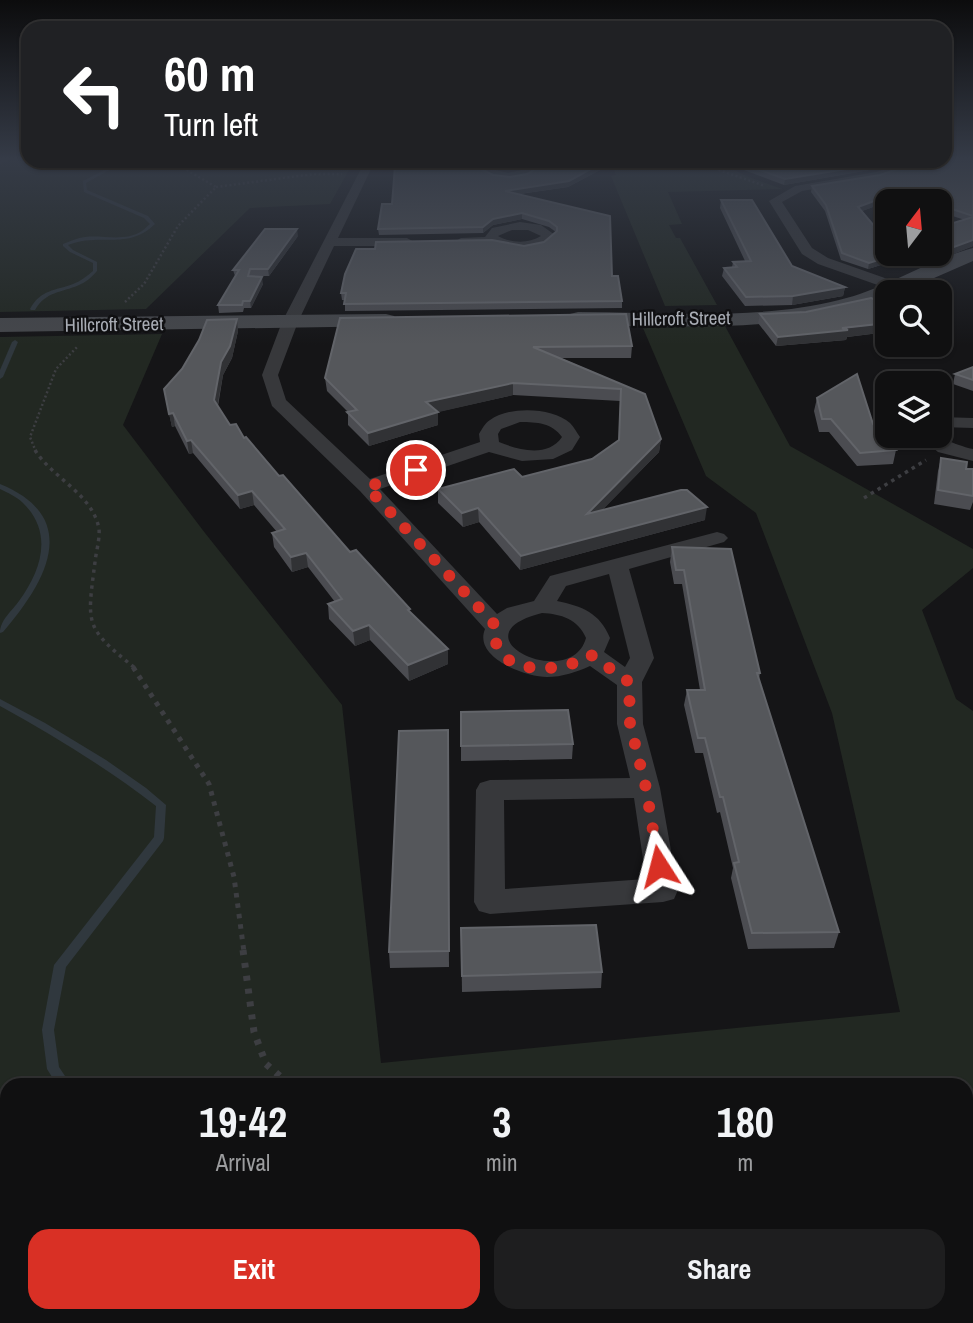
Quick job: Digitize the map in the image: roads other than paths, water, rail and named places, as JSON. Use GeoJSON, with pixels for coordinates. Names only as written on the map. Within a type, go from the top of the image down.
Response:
{"type":"FeatureCollection","features":[{"type":"Feature","properties":{"kind":"street"},"geometry":{"type":"LineString","coordinates":[[341,222],[290,322],[270,375],[278,402],[367,487],[496,626]]}},
{"type":"Feature","properties":{"kind":"street"},"geometry":{"type":"LineString","coordinates":[[788,222],[807,251],[823,261],[877,280]]}},
{"type":"Feature","properties":{"kind":"street"},"geometry":{"type":"LineString","coordinates":[[448,242],[494,240]]}},
{"type":"Feature","properties":{"kind":"street"},"geometry":{"type":"LineString","coordinates":[[331,242],[422,242]]}},
{"type":"Feature","properties":{"kind":"street","name":"Hillcroft Street"},"geometry":{"type":"LineString","coordinates":[[909,280],[973,254]]}},
{"type":"Feature","properties":{"kind":"street","name":"Hillcroft Street"},"geometry":{"type":"LineString","coordinates":[[551,319],[792,314],[853,303],[875,294]]}},
{"type":"Feature","properties":{"kind":"street","name":"Hillcroft Street"},"geometry":{"type":"LineString","coordinates":[[0,325],[413,320]]}},
{"type":"Feature","properties":{"kind":"street"},"geometry":{"type":"LineString","coordinates":[[952,422],[973,423]]}},
{"type":"Feature","properties":{"kind":"street"},"geometry":{"type":"LineString","coordinates":[[367,487],[490,445]]}},
{"type":"Feature","properties":{"kind":"street"},"geometry":{"type":"LineString","coordinates":[[944,448],[973,455]]}},
{"type":"Feature","properties":{"kind":"street"},"geometry":{"type":"LineString","coordinates":[[542,606],[558,581],[717,538]]}},
{"type":"Feature","properties":{"kind":"street"},"geometry":{"type":"LineString","coordinates":[[616,564],[627,595],[642,658],[629,682],[630,724],[646,788],[663,890],[490,902],[490,790],[646,788]]}},
{"type":"Feature","properties":{"kind":"street"},"geometry":{"type":"LineString","coordinates":[[542,606],[569,610],[589,621],[598,638],[591,655],[579,663],[562,668],[542,669],[524,666],[509,659],[498,649],[494,638],[496,626],[507,616],[523,608],[542,606]]}},
{"type":"Feature","properties":{"kind":"street"},"geometry":{"type":"LineString","coordinates":[[591,655],[629,682]]}},
{"type":"Feature","properties":{"kind":"waterway"},"geometry":{"type":"LineString","coordinates":[[33,309],[41,297],[81,282],[95,271],[95,263],[65,245],[87,238],[133,237],[153,224],[151,222]]}},
{"type":"Feature","properties":{"kind":"waterway"},"geometry":{"type":"LineString","coordinates":[[0,377],[15,342]]}},
{"type":"Feature","properties":{"kind":"waterway"},"geometry":{"type":"LineString","coordinates":[[0,486],[24,500],[39,516],[45,534],[45,554],[40,573],[16,612],[0,630]]}},
{"type":"Feature","properties":{"kind":"waterway"},"geometry":{"type":"LineString","coordinates":[[0,702],[103,763],[161,805],[159,838],[60,965],[48,1030],[53,1069],[60,1078]]}}]}
